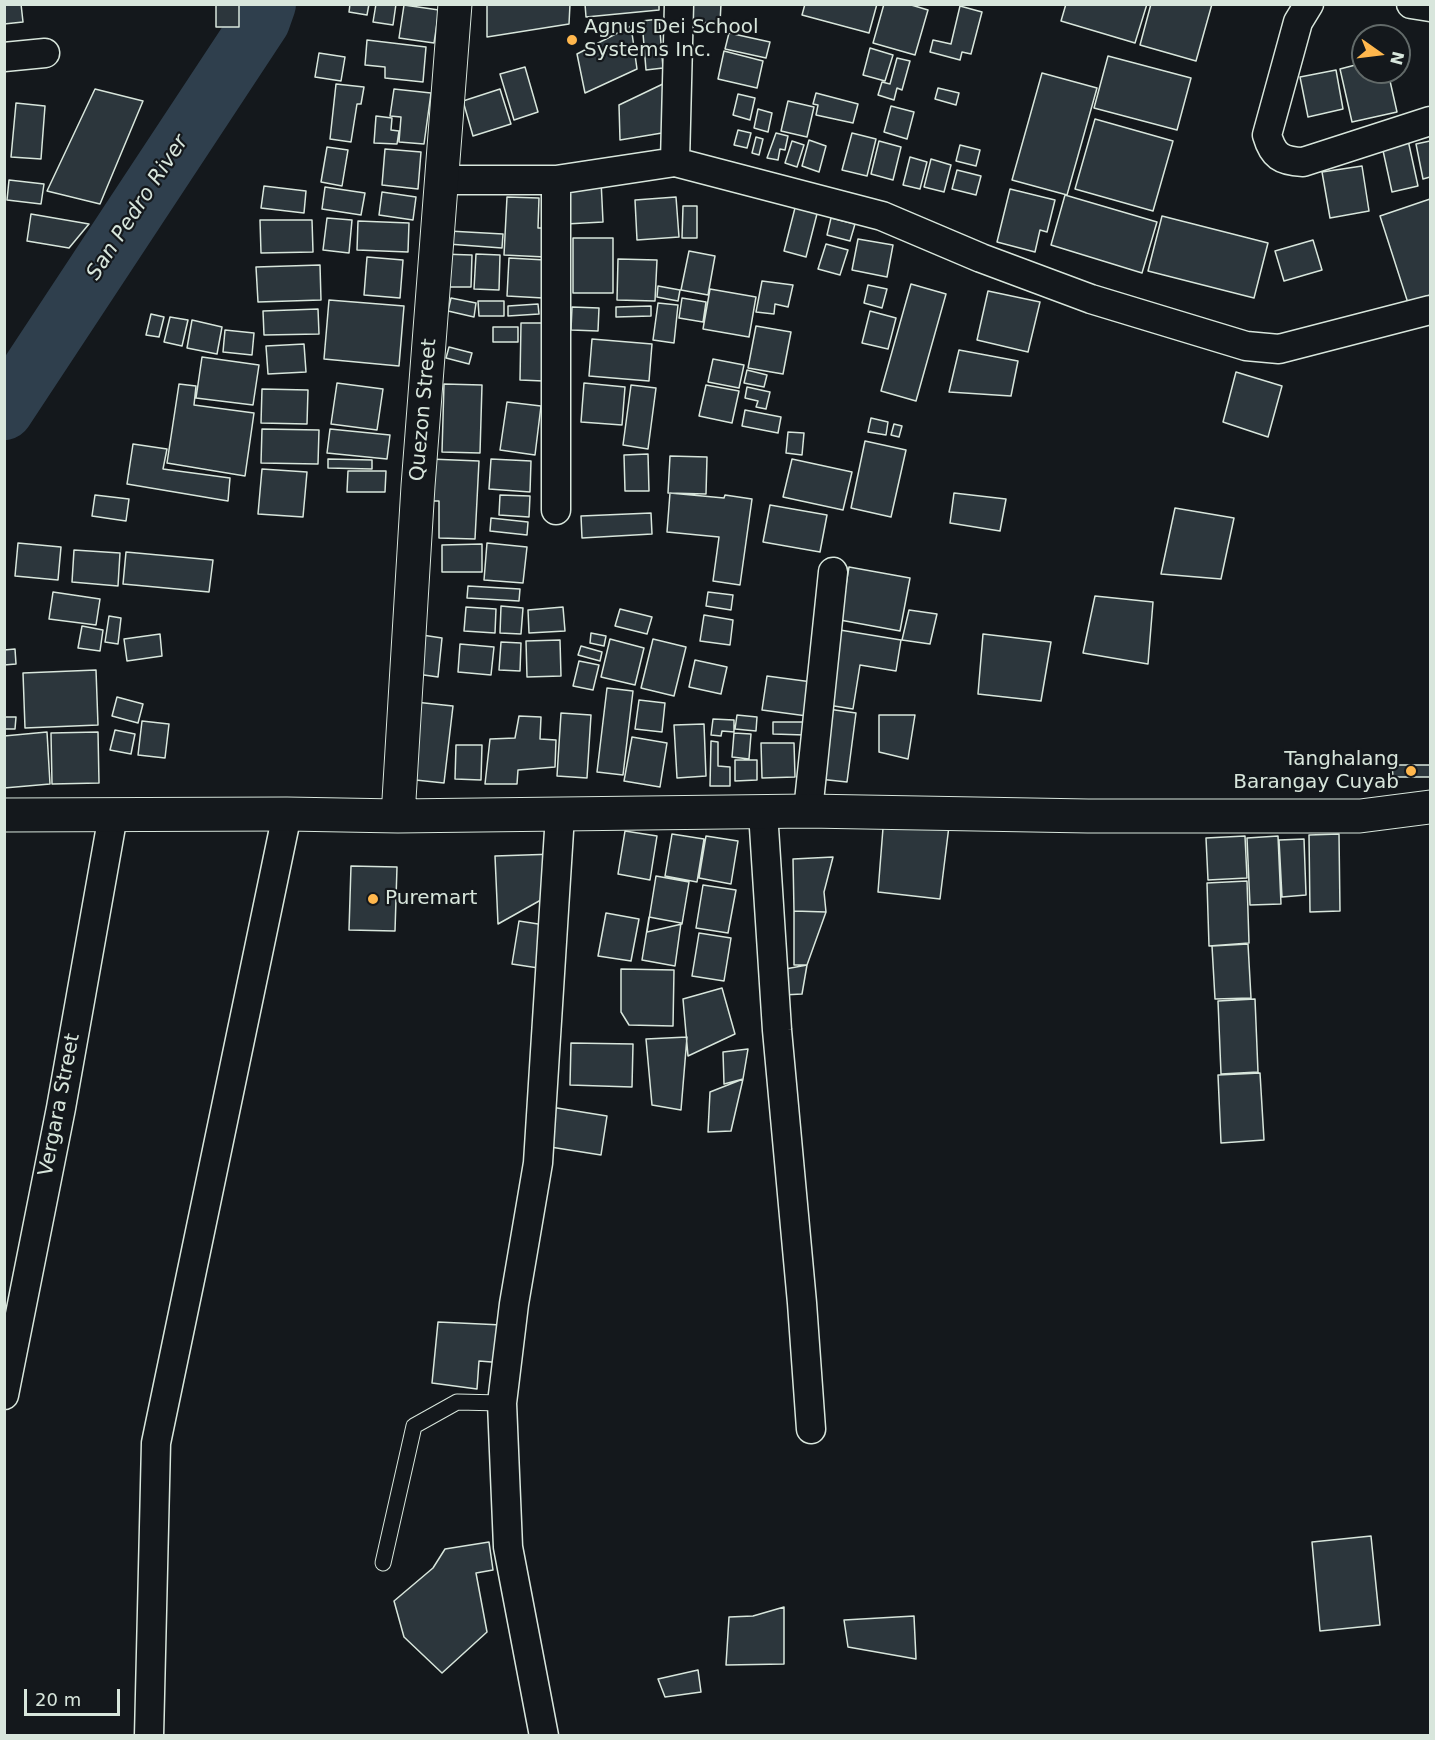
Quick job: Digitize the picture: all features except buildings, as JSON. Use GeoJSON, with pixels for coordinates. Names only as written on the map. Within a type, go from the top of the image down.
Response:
{"type":"FeatureCollection","features":[{"type":"Feature","properties":{"kind":"street","name":"Quezon Street"},"geometry":{"type":"LineString","coordinates":[[398,816],[418,486],[455,4]]}},
{"type":"Feature","properties":{"kind":"street"},"geometry":{"type":"LineString","coordinates":[[675,162],[679,4]]}},
{"type":"Feature","properties":{"kind":"street"},"geometry":{"type":"LineString","coordinates":[[1309,4],[1298,22],[1267,135],[1271,148],[1279,157],[1292,162],[1303,162],[1431,121]]}},
{"type":"Feature","properties":{"kind":"street"},"geometry":{"type":"LineString","coordinates":[[1411,4],[1431,7]]}},
{"type":"Feature","properties":{"kind":"street"},"geometry":{"type":"LineString","coordinates":[[4,57],[45,53]]}},
{"type":"Feature","properties":{"kind":"street"},"geometry":{"type":"LineString","coordinates":[[443,180],[556,180],[675,162],[882,216],[981,258],[1090,299],[1246,346],[1279,349],[1431,310]]}},
{"type":"Feature","properties":{"kind":"street"},"geometry":{"type":"LineString","coordinates":[[556,180],[556,510]]}},
{"type":"Feature","properties":{"kind":"street"},"geometry":{"type":"LineString","coordinates":[[808,811],[833,572]]}},
{"type":"Feature","properties":{"kind":"street"},"geometry":{"type":"LineString","coordinates":[[4,815],[398,816],[808,811],[1088,816],[1360,816],[1431,807]]}},
{"type":"Feature","properties":{"kind":"street"},"geometry":{"type":"LineString","coordinates":[[763,812],[777,1030],[811,1430]]}},
{"type":"Feature","properties":{"kind":"street"},"geometry":{"type":"LineString","coordinates":[[149,1736],[156,1443],[287,814]]}},
{"type":"Feature","properties":{"kind":"street","name":"Vergara Street"},"geometry":{"type":"LineString","coordinates":[[4,1395],[61,1108],[113,815]]}},
{"type":"Feature","properties":{"kind":"street"},"geometry":{"type":"LineString","coordinates":[[544,1736],[508,1546],[502,1403],[514,1305],[538,1163],[560,815]]}},
{"type":"Feature","properties":{"kind":"lane"},"geometry":{"type":"LineString","coordinates":[[383,1563],[414,1426],[457,1402],[502,1403]]}},
{"type":"Feature","properties":{"kind":"waterway","name":"San Pedro River"},"geometry":{"type":"LineString","coordinates":[[4,411],[261,21],[267,4]]}},
{"type":"Feature","properties":{"kind":"place","name":"Agnus Dei School Systems Inc."},"geometry":{"type":"Point","coordinates":[572,40]}},
{"type":"Feature","properties":{"kind":"place","name":"Tanghalang Barangay Cuyab"},"geometry":{"type":"Point","coordinates":[1411,771]}},
{"type":"Feature","properties":{"kind":"place","name":"Puremart"},"geometry":{"type":"Point","coordinates":[373,899]}}]}
